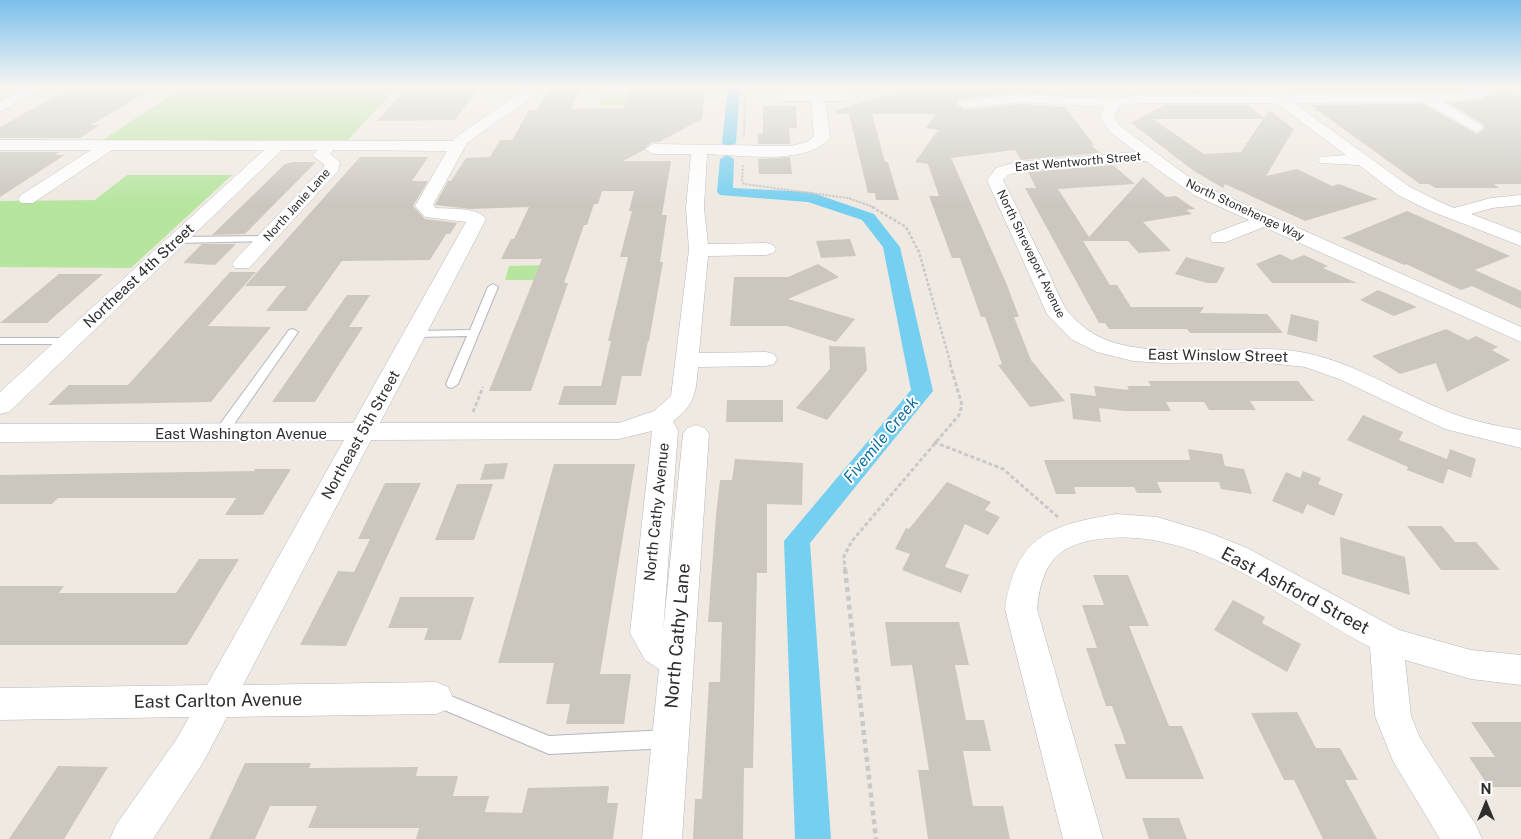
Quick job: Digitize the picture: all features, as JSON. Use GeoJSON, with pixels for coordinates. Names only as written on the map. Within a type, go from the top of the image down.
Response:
{"type":"FeatureCollection","features":[{"type":"Feature","properties":{"kind":"street","name":"Northeast 5th Street"},"geometry":{"type":"LineString","coordinates":[[130,839],[189,752],[477,219],[463,215],[431,213],[424,206],[461,140],[481,126]]}},
{"type":"Feature","properties":{"kind":"street"},"geometry":{"type":"LineString","coordinates":[[653,149],[791,151],[814,145],[822,137],[821,126]]}},
{"type":"Feature","properties":{"kind":"street","name":"North Stonehenge Way"},"geometry":{"type":"LineString","coordinates":[[1113,126],[1187,184],[1521,335]]}},
{"type":"Feature","properties":{"kind":"street"},"geometry":{"type":"LineString","coordinates":[[1316,126],[1404,192],[1452,214],[1521,240]]}},
{"type":"Feature","properties":{"kind":"street"},"geometry":{"type":"LineString","coordinates":[[0,145],[459,146]]}},
{"type":"Feature","properties":{"kind":"street"},"geometry":{"type":"LineString","coordinates":[[27,199],[109,145]]}},
{"type":"Feature","properties":{"kind":"street","name":"Northeast 4th Street"},"geometry":{"type":"LineString","coordinates":[[0,406],[278,146]]}},
{"type":"Feature","properties":{"kind":"street","name":"North Janie Lane"},"geometry":{"type":"LineString","coordinates":[[242,264],[332,168],[332,162],[322,156],[328,146]]}},
{"type":"Feature","properties":{"kind":"street"},"geometry":{"type":"LineString","coordinates":[[660,419],[677,406],[683,396],[699,250],[695,208],[699,150]]}},
{"type":"Feature","properties":{"kind":"street","name":"East Wentworth Street"},"geometry":{"type":"LineString","coordinates":[[1007,169],[1150,156]]}},
{"type":"Feature","properties":{"kind":"street"},"geometry":{"type":"LineString","coordinates":[[1326,160],[1360,160]]}},
{"type":"Feature","properties":{"kind":"street","name":"North Shreveport Avenue"},"geometry":{"type":"LineString","coordinates":[[1007,169],[998,174],[995,180],[1058,314],[1077,345]]}},
{"type":"Feature","properties":{"kind":"street"},"geometry":{"type":"LineString","coordinates":[[1452,214],[1491,203],[1521,200]]}},
{"type":"Feature","properties":{"kind":"street"},"geometry":{"type":"LineString","coordinates":[[1219,238],[1265,220]]}},
{"type":"Feature","properties":{"kind":"street"},"geometry":{"type":"LineString","coordinates":[[699,250],[766,249]]}},
{"type":"Feature","properties":{"kind":"street","name":"East Winslow Street"},"geometry":{"type":"LineString","coordinates":[[1077,345],[1102,346],[1125,353],[1149,356],[1265,355],[1313,362],[1338,370],[1444,420],[1474,430],[1521,439]]}},
{"type":"Feature","properties":{"kind":"street"},"geometry":{"type":"LineString","coordinates":[[687,360],[766,359]]}},
{"type":"Feature","properties":{"kind":"street","name":"East Washington Avenue"},"geometry":{"type":"LineString","coordinates":[[0,434],[619,431],[645,425],[660,419]]}},
{"type":"Feature","properties":{"kind":"street","name":"North Cathy Avenue"},"geometry":{"type":"LineString","coordinates":[[660,419],[665,431],[646,633],[657,650],[675,661]]}},
{"type":"Feature","properties":{"kind":"street","name":"North Cathy Lane"},"geometry":{"type":"LineString","coordinates":[[662,839],[675,661],[696,434]]}},
{"type":"Feature","properties":{"kind":"street","name":"East Ashford Street"},"geometry":{"type":"LineString","coordinates":[[1083,839],[1021,609],[1023,585],[1032,564],[1047,547],[1067,535],[1091,527],[1119,524],[1148,526],[1179,534],[1210,545],[1244,562],[1386,640],[1462,664],[1499,670],[1521,670]]}},
{"type":"Feature","properties":{"kind":"street"},"geometry":{"type":"LineString","coordinates":[[1386,640],[1393,716],[1406,749],[1462,839]]}},
{"type":"Feature","properties":{"kind":"street","name":"East Carlton Avenue"},"geometry":{"type":"LineString","coordinates":[[0,704],[436,698]]}},
{"type":"Feature","properties":{"kind":"lane"},"geometry":{"type":"LineString","coordinates":[[177,240],[266,239]]}},
{"type":"Feature","properties":{"kind":"lane"},"geometry":{"type":"LineString","coordinates":[[452,384],[494,287]]}},
{"type":"Feature","properties":{"kind":"lane"},"geometry":{"type":"LineString","coordinates":[[220,434],[293,332]]}},
{"type":"Feature","properties":{"kind":"lane"},"geometry":{"type":"LineString","coordinates":[[416,334],[474,333]]}},
{"type":"Feature","properties":{"kind":"lane"},"geometry":{"type":"LineString","coordinates":[[0,341],[70,341]]}},
{"type":"Feature","properties":{"kind":"lane"},"geometry":{"type":"LineString","coordinates":[[436,698],[549,745],[670,739]]}},
{"type":"Feature","properties":{"kind":"path"},"geometry":{"type":"LineString","coordinates":[[744,126],[744,137]]}},
{"type":"Feature","properties":{"kind":"path"},"geometry":{"type":"LineString","coordinates":[[1476,128],[1521,144]]}},
{"type":"Feature","properties":{"kind":"path"},"geometry":{"type":"LineString","coordinates":[[743,163],[742,180],[744,184],[809,191],[859,201],[891,216],[906,227],[912,235],[919,252],[962,405],[958,415],[852,541],[844,556],[853,650],[876,839]]}},
{"type":"Feature","properties":{"kind":"path"},"geometry":{"type":"LineString","coordinates":[[471,417],[483,387]]}},
{"type":"Feature","properties":{"kind":"path"},"geometry":{"type":"LineString","coordinates":[[934,442],[1003,469],[1056,514],[1067,535]]}},
{"type":"Feature","properties":{"kind":"green space"},"geometry":{"type":"Polygon","coordinates":[[[124,126],[361,126],[348,140],[103,140],[124,126]]]}},
{"type":"Feature","properties":{"kind":"green space"},"geometry":{"type":"Polygon","coordinates":[[[127,175],[232,175],[131,268],[0,267],[0,201],[95,200],[127,175]]]}},
{"type":"Feature","properties":{"kind":"green space"},"geometry":{"type":"Polygon","coordinates":[[[551,265],[547,280],[505,280],[509,266],[551,265]]]}},
{"type":"Feature","properties":{"kind":"building"},"geometry":{"type":"Polygon","coordinates":[[[98,126],[80,138],[0,138],[0,127],[98,126]]]}},
{"type":"Feature","properties":{"kind":"building"},"geometry":{"type":"Polygon","coordinates":[[[520,126],[689,126],[659,142],[652,142],[644,150],[623,161],[671,161],[662,215],[667,215],[660,262],[663,262],[649,341],[641,376],[622,376],[616,405],[558,405],[564,386],[601,386],[611,341],[608,341],[628,257],[620,257],[632,211],[629,211],[634,191],[602,191],[598,204],[594,204],[587,225],[584,225],[564,283],[568,283],[531,391],[489,391],[542,259],[501,259],[511,239],[514,239],[529,207],[470,209],[435,205],[448,181],[451,181],[466,158],[490,157],[500,140],[512,140],[520,126]]]}},
{"type":"Feature","properties":{"kind":"building"},"geometry":{"type":"Polygon","coordinates":[[[763,126],[797,126],[797,128],[789,128],[790,144],[758,144],[758,133],[763,133],[763,126]]]}},
{"type":"Feature","properties":{"kind":"building"},"geometry":{"type":"Polygon","coordinates":[[[852,126],[875,126],[885,162],[888,162],[899,200],[876,200],[875,193],[868,193],[852,126]]]}},
{"type":"Feature","properties":{"kind":"building"},"geometry":{"type":"Polygon","coordinates":[[[927,126],[1080,126],[1094,145],[1091,145],[1100,153],[1021,160],[1015,150],[951,158],[1007,285],[1019,317],[1014,317],[1031,360],[1065,401],[1030,407],[998,365],[1002,364],[985,317],[981,317],[960,258],[952,258],[929,196],[939,196],[928,164],[915,162],[938,130],[926,128],[927,126]]]}},
{"type":"Feature","properties":{"kind":"building"},"geometry":{"type":"Polygon","coordinates":[[[1135,126],[1163,126],[1204,154],[1241,152],[1258,126],[1290,126],[1294,129],[1266,176],[1297,169],[1332,186],[1339,184],[1378,199],[1305,221],[1225,184],[1223,188],[1194,171],[1135,126]]]}},
{"type":"Feature","properties":{"kind":"building"},"geometry":{"type":"Polygon","coordinates":[[[1339,126],[1463,126],[1477,134],[1485,128],[1484,126],[1521,126],[1521,184],[1494,184],[1499,188],[1435,188],[1429,184],[1420,184],[1339,126]]]}},
{"type":"Feature","properties":{"kind":"building"},"geometry":{"type":"Polygon","coordinates":[[[0,152],[59,152],[55,155],[65,155],[0,197],[0,152]]]}},
{"type":"Feature","properties":{"kind":"building"},"geometry":{"type":"Polygon","coordinates":[[[360,157],[428,157],[412,181],[428,181],[413,206],[425,219],[457,223],[450,234],[446,234],[430,260],[342,261],[306,311],[266,311],[286,286],[245,286],[360,157]]]}},
{"type":"Feature","properties":{"kind":"building"},"geometry":{"type":"Polygon","coordinates":[[[790,157],[792,174],[759,174],[758,159],[790,157]]]}},
{"type":"Feature","properties":{"kind":"building"},"geometry":{"type":"Polygon","coordinates":[[[316,162],[245,234],[212,235],[285,164],[316,162]]]}},
{"type":"Feature","properties":{"kind":"building"},"geometry":{"type":"Polygon","coordinates":[[[1113,165],[1135,184],[1058,189],[1089,237],[1143,177],[1166,197],[1176,196],[1195,209],[1186,210],[1192,214],[1143,222],[1171,251],[1139,253],[1128,241],[1083,241],[1110,285],[1117,285],[1131,307],[1204,307],[1200,313],[1267,314],[1283,333],[1190,333],[1187,329],[1109,329],[1105,323],[1099,323],[1025,188],[1036,188],[1028,172],[1113,165]]]}},
{"type":"Feature","properties":{"kind":"building"},"geometry":{"type":"Polygon","coordinates":[[[1407,211],[1510,256],[1475,270],[1521,291],[1521,309],[1472,286],[1461,290],[1406,264],[1404,265],[1342,238],[1407,211]]]}},
{"type":"Feature","properties":{"kind":"building"},"geometry":{"type":"Polygon","coordinates":[[[850,239],[856,256],[821,258],[816,241],[850,239]]]}},
{"type":"Feature","properties":{"kind":"building"},"geometry":{"type":"Polygon","coordinates":[[[202,244],[236,244],[215,265],[183,263],[202,244]]]}},
{"type":"Feature","properties":{"kind":"building"},"geometry":{"type":"Polygon","coordinates":[[[1280,254],[1292,260],[1304,255],[1328,266],[1323,268],[1357,283],[1272,283],[1256,264],[1280,254]]]}},
{"type":"Feature","properties":{"kind":"building"},"geometry":{"type":"Polygon","coordinates":[[[1186,257],[1225,268],[1217,283],[1207,283],[1175,274],[1186,257]]]}},
{"type":"Feature","properties":{"kind":"building"},"geometry":{"type":"Polygon","coordinates":[[[818,264],[839,277],[788,299],[855,319],[836,342],[787,326],[730,326],[734,277],[788,277],[818,264]]]}},
{"type":"Feature","properties":{"kind":"building"},"geometry":{"type":"Polygon","coordinates":[[[230,272],[256,272],[208,326],[271,327],[211,402],[48,405],[69,385],[128,385],[230,272]]]}},
{"type":"Feature","properties":{"kind":"building"},"geometry":{"type":"Polygon","coordinates":[[[59,274],[103,274],[47,323],[0,323],[59,274]]]}},
{"type":"Feature","properties":{"kind":"building"},"geometry":{"type":"Polygon","coordinates":[[[1378,290],[1417,307],[1394,316],[1360,300],[1378,290]]]}},
{"type":"Feature","properties":{"kind":"building"},"geometry":{"type":"Polygon","coordinates":[[[347,295],[370,295],[349,327],[363,327],[315,402],[272,402],[347,295]]]}},
{"type":"Feature","properties":{"kind":"building"},"geometry":{"type":"Polygon","coordinates":[[[1291,314],[1319,321],[1317,342],[1287,334],[1291,314]]]}},
{"type":"Feature","properties":{"kind":"building"},"geometry":{"type":"Polygon","coordinates":[[[1446,329],[1468,340],[1476,336],[1498,347],[1492,350],[1510,360],[1447,392],[1436,363],[1400,374],[1372,356],[1446,329]]]}},
{"type":"Feature","properties":{"kind":"building"},"geometry":{"type":"Polygon","coordinates":[[[829,346],[865,347],[867,370],[827,420],[796,408],[830,369],[829,346]]]}},
{"type":"Feature","properties":{"kind":"building"},"geometry":{"type":"Polygon","coordinates":[[[1148,381],[1298,381],[1314,401],[1250,401],[1256,410],[1209,410],[1204,402],[1166,402],[1171,411],[1124,411],[1099,408],[1101,422],[1073,419],[1070,393],[1096,396],[1094,386],[1129,390],[1127,386],[1151,386],[1148,381]]]}},
{"type":"Feature","properties":{"kind":"building"},"geometry":{"type":"Polygon","coordinates":[[[727,400],[783,400],[783,422],[726,422],[727,400]]]}},
{"type":"Feature","properties":{"kind":"building"},"geometry":{"type":"Polygon","coordinates":[[[1363,415],[1403,432],[1399,440],[1447,459],[1450,449],[1476,459],[1471,478],[1448,469],[1443,484],[1407,470],[1408,467],[1347,440],[1363,415]]]}},
{"type":"Feature","properties":{"kind":"building"},"geometry":{"type":"Polygon","coordinates":[[[1188,449],[1222,454],[1225,466],[1244,469],[1252,494],[1221,489],[1219,482],[1157,482],[1162,493],[1137,493],[1134,487],[1074,487],[1076,494],[1056,494],[1044,460],[1190,460],[1188,449]]]}},
{"type":"Feature","properties":{"kind":"building"},"geometry":{"type":"Polygon","coordinates":[[[735,459],[803,463],[802,505],[767,504],[767,573],[757,573],[753,768],[744,768],[743,839],[693,839],[695,799],[702,799],[709,682],[720,682],[722,622],[708,622],[716,515],[720,480],[732,480],[735,459]]]}},
{"type":"Feature","properties":{"kind":"building"},"geometry":{"type":"Polygon","coordinates":[[[508,463],[504,479],[480,480],[485,464],[508,463]]]}},
{"type":"Feature","properties":{"kind":"building"},"geometry":{"type":"Polygon","coordinates":[[[554,464],[635,464],[600,674],[631,674],[624,724],[566,724],[570,704],[546,704],[554,663],[498,663],[554,464]]]}},
{"type":"Feature","properties":{"kind":"building"},"geometry":{"type":"Polygon","coordinates":[[[255,469],[291,469],[263,515],[225,515],[236,498],[58,498],[52,504],[0,504],[0,475],[254,471],[255,469]]]}},
{"type":"Feature","properties":{"kind":"building"},"geometry":{"type":"Polygon","coordinates":[[[1303,471],[1321,478],[1318,484],[1343,494],[1334,516],[1307,504],[1303,514],[1272,501],[1286,472],[1300,478],[1303,471]]]}},
{"type":"Feature","properties":{"kind":"building"},"geometry":{"type":"Polygon","coordinates":[[[947,482],[991,502],[985,510],[1000,517],[988,535],[965,524],[945,567],[969,575],[961,593],[902,570],[910,554],[895,549],[906,528],[909,529],[947,482]]]}},
{"type":"Feature","properties":{"kind":"building"},"geometry":{"type":"Polygon","coordinates":[[[385,483],[421,483],[346,646],[300,645],[338,571],[354,572],[370,539],[358,539],[385,483]]]}},
{"type":"Feature","properties":{"kind":"building"},"geometry":{"type":"Polygon","coordinates":[[[457,484],[493,484],[474,540],[435,540],[457,484]]]}},
{"type":"Feature","properties":{"kind":"building"},"geometry":{"type":"Polygon","coordinates":[[[1407,526],[1442,526],[1455,542],[1476,542],[1500,570],[1441,570],[1407,526]]]}},
{"type":"Feature","properties":{"kind":"building"},"geometry":{"type":"Polygon","coordinates":[[[1340,537],[1405,557],[1410,595],[1342,574],[1340,537]]]}},
{"type":"Feature","properties":{"kind":"building"},"geometry":{"type":"Polygon","coordinates":[[[199,559],[239,559],[187,645],[0,645],[0,586],[64,586],[59,593],[176,593],[199,559]]]}},
{"type":"Feature","properties":{"kind":"building"},"geometry":{"type":"Polygon","coordinates":[[[1093,575],[1128,575],[1149,626],[1129,626],[1169,726],[1182,726],[1204,779],[1126,779],[1114,744],[1126,744],[1112,706],[1106,706],[1086,648],[1097,648],[1082,605],[1104,605],[1093,575]]]}},
{"type":"Feature","properties":{"kind":"building"},"geometry":{"type":"Polygon","coordinates":[[[400,597],[474,597],[461,640],[424,640],[428,628],[388,628],[400,597]]]}},
{"type":"Feature","properties":{"kind":"building"},"geometry":{"type":"Polygon","coordinates":[[[1233,600],[1265,617],[1262,623],[1301,644],[1287,672],[1214,630],[1233,600]]]}},
{"type":"Feature","properties":{"kind":"building"},"geometry":{"type":"Polygon","coordinates":[[[885,622],[959,622],[969,665],[955,665],[966,720],[984,720],[991,751],[963,751],[973,806],[1003,806],[1010,839],[928,839],[918,770],[929,770],[912,665],[891,666],[885,622]]]}},
{"type":"Feature","properties":{"kind":"building"},"geometry":{"type":"Polygon","coordinates":[[[1297,712],[1316,748],[1340,748],[1358,780],[1345,780],[1377,839],[1323,839],[1294,780],[1284,780],[1251,713],[1297,712]]]}},
{"type":"Feature","properties":{"kind":"building"},"geometry":{"type":"Polygon","coordinates":[[[1471,722],[1521,722],[1521,787],[1489,787],[1469,757],[1495,757],[1471,722]]]}},
{"type":"Feature","properties":{"kind":"building"},"geometry":{"type":"Polygon","coordinates":[[[245,763],[311,763],[309,768],[418,767],[416,776],[458,776],[453,796],[489,796],[485,812],[522,813],[528,788],[609,786],[607,803],[618,803],[613,839],[416,839],[419,828],[308,828],[317,806],[270,806],[255,839],[209,839],[245,763]]]}},
{"type":"Feature","properties":{"kind":"building"},"geometry":{"type":"Polygon","coordinates":[[[58,766],[108,767],[64,839],[9,839],[58,766]]]}},
{"type":"Feature","properties":{"kind":"building"},"geometry":{"type":"Polygon","coordinates":[[[1142,818],[1179,818],[1187,839],[1149,839],[1142,818]]]}},
{"type":"Feature","properties":{"kind":"waterway","name":"Fivemile Creek"},"geometry":{"type":"LineString","coordinates":[[729,143],[731,126]]}},
{"type":"Feature","properties":{"kind":"waterway","name":"Fivemile Creek"},"geometry":{"type":"LineString","coordinates":[[727,159],[725,192],[810,197],[868,217],[891,247],[922,391],[797,541],[813,839]]}}]}
